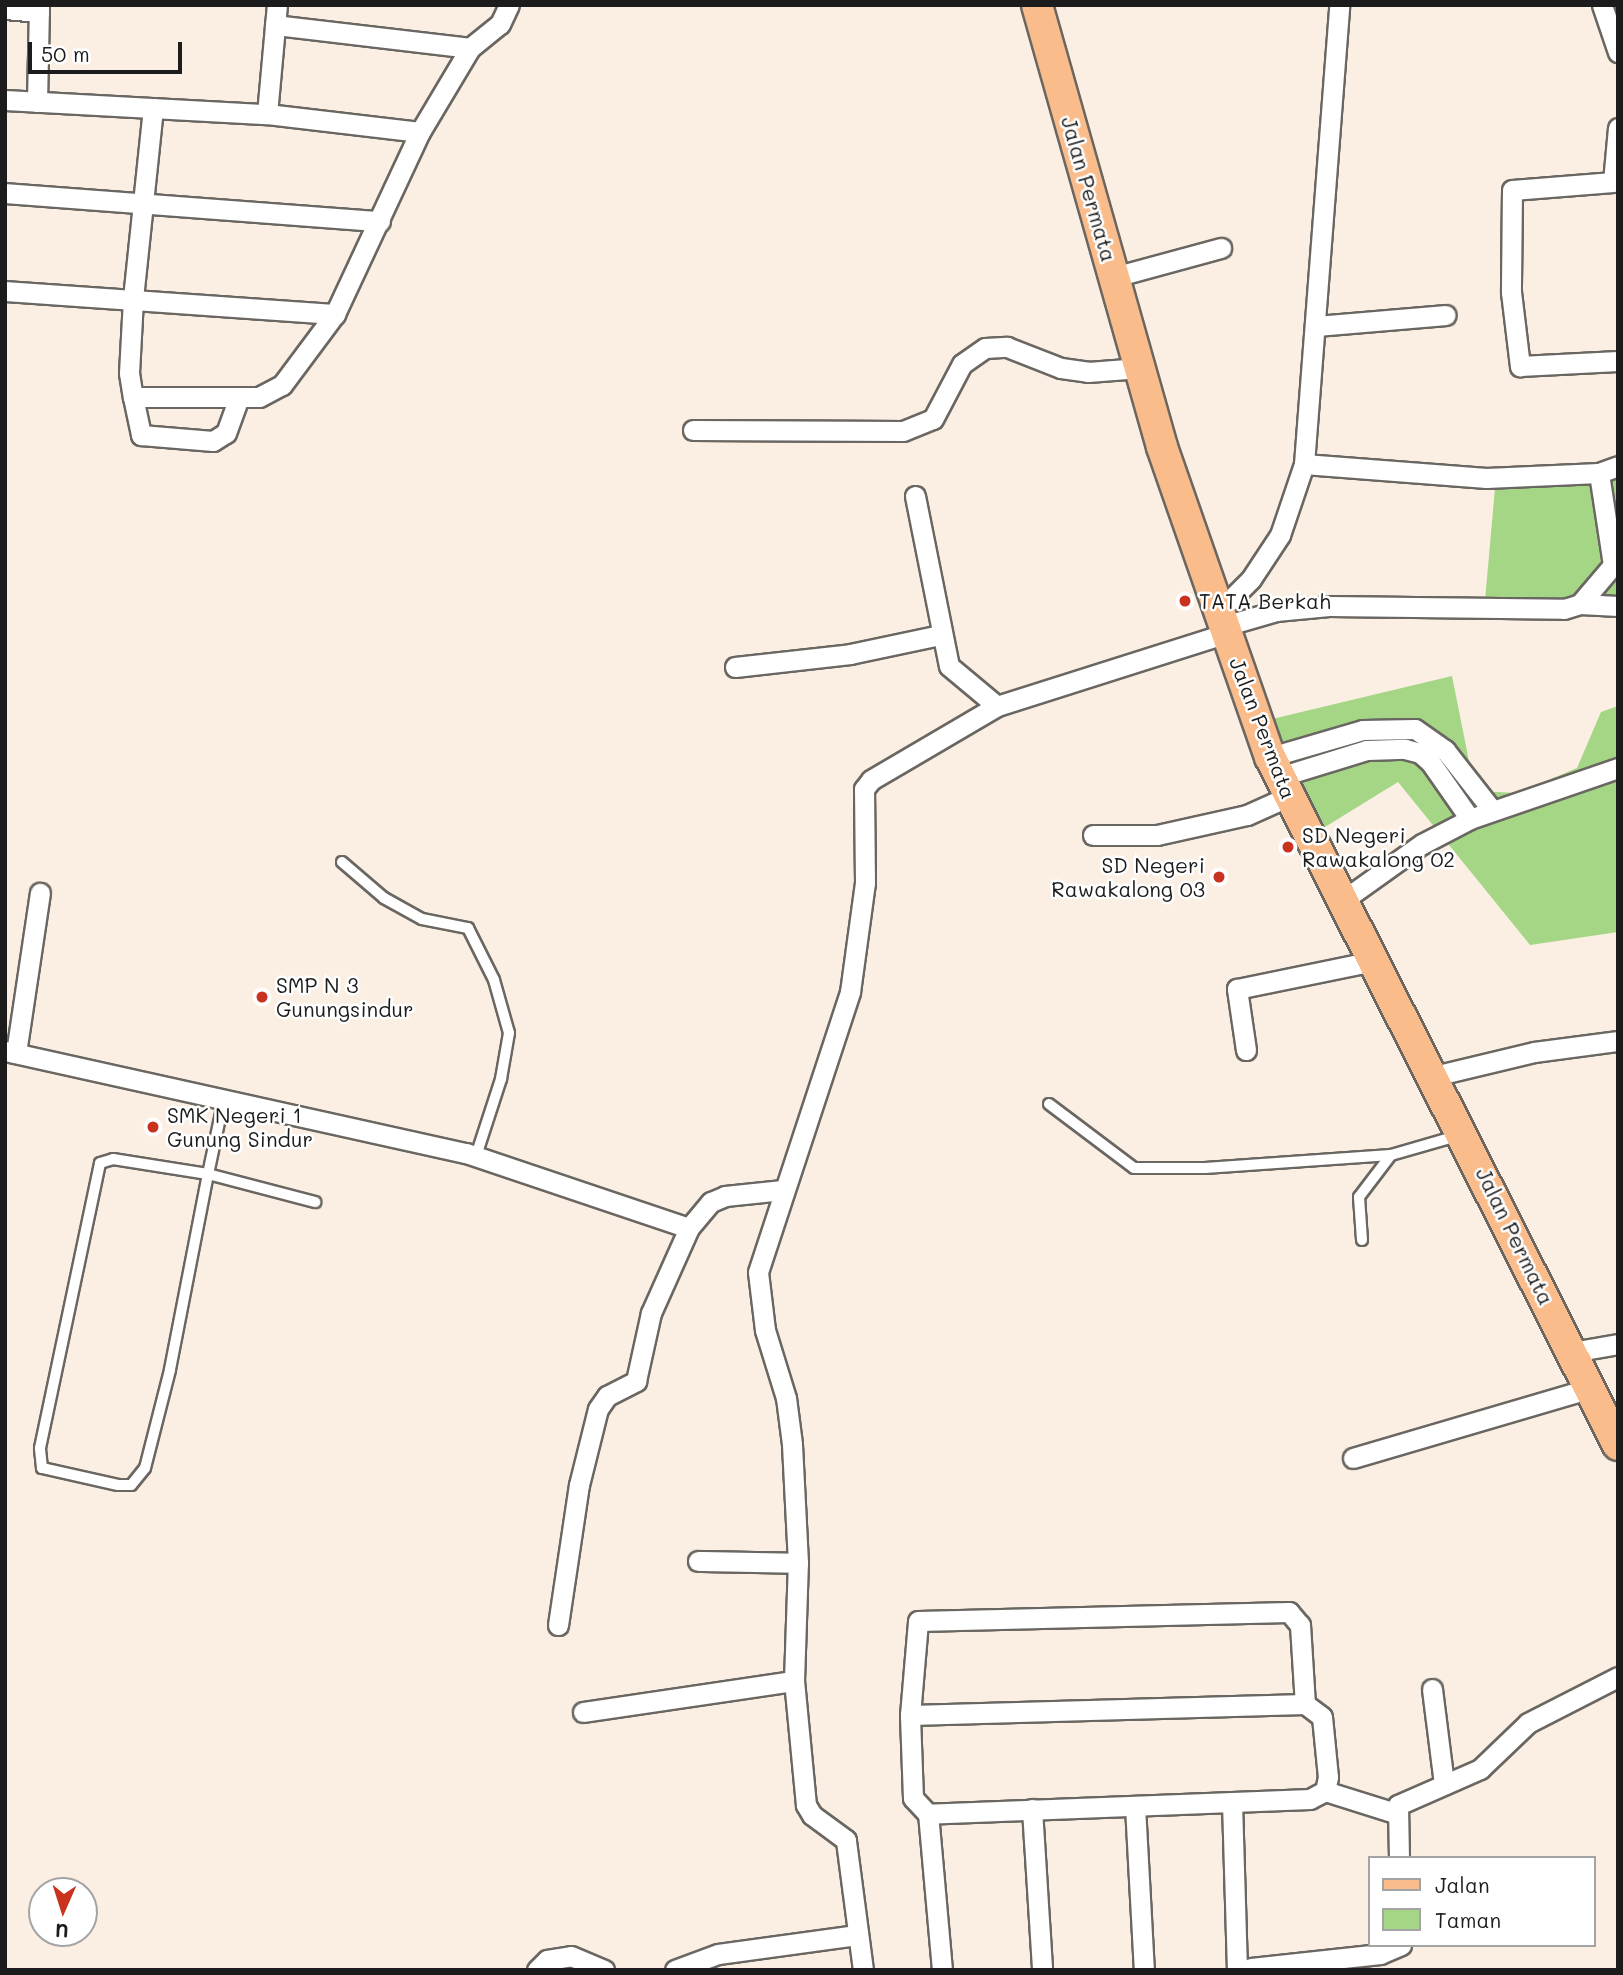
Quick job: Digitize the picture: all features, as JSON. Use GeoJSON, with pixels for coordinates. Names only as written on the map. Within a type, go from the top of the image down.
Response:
{"type":"FeatureCollection","features":[{"type":"Feature","properties":{"kind":"main road","name":"Jalan Permata"},"geometry":{"type":"LineString","coordinates":[[1037,5],[1140,368],[1223,623],[1279,777],[1464,1134],[1618,1445]]}},
{"type":"Feature","properties":{"kind":"street"},"geometry":{"type":"LineString","coordinates":[[133,397],[259,397],[282,385],[335,314],[420,132],[470,48],[500,24],[509,5]]}},
{"type":"Feature","properties":{"kind":"street"},"geometry":{"type":"LineString","coordinates":[[1223,623],[1280,534],[1304,464],[1317,326],[1339,5]]}},
{"type":"Feature","properties":{"kind":"street"},"geometry":{"type":"LineString","coordinates":[[1602,5],[1618,52]]}},
{"type":"Feature","properties":{"kind":"street"},"geometry":{"type":"LineString","coordinates":[[5,9],[39,8],[37,102]]}},
{"type":"Feature","properties":{"kind":"street"},"geometry":{"type":"LineString","coordinates":[[267,114],[276,15],[470,48]]}},
{"type":"Feature","properties":{"kind":"street"},"geometry":{"type":"LineString","coordinates":[[5,100],[267,114],[420,132]]}},
{"type":"Feature","properties":{"kind":"street"},"geometry":{"type":"LineString","coordinates":[[153,107],[145,200],[132,299],[129,373],[141,435],[213,441],[226,433],[239,398]]}},
{"type":"Feature","properties":{"kind":"street"},"geometry":{"type":"LineString","coordinates":[[1618,128],[1613,182],[1512,190],[1511,292],[1520,366],[1618,361]]}},
{"type":"Feature","properties":{"kind":"street"},"geometry":{"type":"LineString","coordinates":[[5,193],[145,200],[380,220]]}},
{"type":"Feature","properties":{"kind":"street"},"geometry":{"type":"LineString","coordinates":[[1114,277],[1221,248]]}},
{"type":"Feature","properties":{"kind":"street"},"geometry":{"type":"LineString","coordinates":[[5,291],[335,314]]}},
{"type":"Feature","properties":{"kind":"street"},"geometry":{"type":"LineString","coordinates":[[1317,326],[1447,315]]}},
{"type":"Feature","properties":{"kind":"street"},"geometry":{"type":"LineString","coordinates":[[693,430],[903,431],[933,419],[962,364],[985,348],[1007,347],[1061,368],[1088,372],[1140,368]]}},
{"type":"Feature","properties":{"kind":"street"},"geometry":{"type":"LineString","coordinates":[[1304,464],[1486,478],[1599,474],[1618,466]]}},
{"type":"Feature","properties":{"kind":"street"},"geometry":{"type":"LineString","coordinates":[[1580,604],[1616,570],[1599,474]]}},
{"type":"Feature","properties":{"kind":"street"},"geometry":{"type":"LineString","coordinates":[[915,496],[940,635],[949,666],[998,706]]}},
{"type":"Feature","properties":{"kind":"street"},"geometry":{"type":"LineString","coordinates":[[863,1970],[846,1840],[812,1815],[806,1805],[794,1681],[798,1563],[789,1417],[765,1330],[758,1272],[850,992],[865,883],[864,789],[871,780],[998,706],[1223,623],[1276,611],[1329,606],[1564,609],[1580,604],[1618,606]]}},
{"type":"Feature","properties":{"kind":"street"},"geometry":{"type":"LineString","coordinates":[[735,667],[850,654],[940,635]]}},
{"type":"Feature","properties":{"kind":"street"},"geometry":{"type":"LineString","coordinates":[[1093,835],[1157,835],[1247,814],[1279,777],[1363,730],[1415,729],[1445,750],[1492,810]]}},
{"type":"Feature","properties":{"kind":"street"},"geometry":{"type":"LineString","coordinates":[[1279,777],[1367,750],[1405,749],[1420,753],[1431,763],[1470,819]]}},
{"type":"Feature","properties":{"kind":"street"},"geometry":{"type":"LineString","coordinates":[[1342,901],[1422,844],[1470,819],[1618,768]]}},
{"type":"Feature","properties":{"kind":"street"},"geometry":{"type":"LineString","coordinates":[[40,893],[10,1052],[476,1156],[689,1228]]}},
{"type":"Feature","properties":{"kind":"street"},"geometry":{"type":"LineString","coordinates":[[1246,1050],[1237,989],[1374,961]]}},
{"type":"Feature","properties":{"kind":"street"},"geometry":{"type":"LineString","coordinates":[[1434,1076],[1534,1052],[1618,1041]]}},
{"type":"Feature","properties":{"kind":"street"},"geometry":{"type":"LineString","coordinates":[[558,1625],[579,1485],[598,1409],[607,1396],[636,1381],[651,1313],[689,1228],[711,1202],[724,1196],[783,1190]]}},
{"type":"Feature","properties":{"kind":"street"},"geometry":{"type":"LineString","coordinates":[[1572,1352],[1618,1344]]}},
{"type":"Feature","properties":{"kind":"street"},"geometry":{"type":"LineString","coordinates":[[1353,1458],[1591,1388]]}},
{"type":"Feature","properties":{"kind":"street"},"geometry":{"type":"LineString","coordinates":[[698,1561],[798,1563]]}},
{"type":"Feature","properties":{"kind":"street"},"geometry":{"type":"LineString","coordinates":[[942,1970],[928,1814],[913,1798],[910,1715],[918,1621],[1289,1612],[1300,1625],[1305,1704]]}},
{"type":"Feature","properties":{"kind":"street"},"geometry":{"type":"LineString","coordinates":[[1399,1856],[1395,1813],[1406,1799],[1480,1769],[1541,1715],[1618,1677]]}},
{"type":"Feature","properties":{"kind":"street"},"geometry":{"type":"LineString","coordinates":[[583,1712],[794,1681]]}},
{"type":"Feature","properties":{"kind":"street"},"geometry":{"type":"LineString","coordinates":[[1432,1689],[1444,1784]]}},
{"type":"Feature","properties":{"kind":"street"},"geometry":{"type":"LineString","coordinates":[[910,1715],[1305,1704],[1322,1717],[1328,1777],[1325,1791]]}},
{"type":"Feature","properties":{"kind":"street"},"geometry":{"type":"LineString","coordinates":[[928,1814],[1310,1799],[1325,1791],[1395,1813]]}},
{"type":"Feature","properties":{"kind":"street"},"geometry":{"type":"LineString","coordinates":[[1232,1802],[1244,1969],[1381,1962],[1399,1947]]}},
{"type":"Feature","properties":{"kind":"street"},"geometry":{"type":"LineString","coordinates":[[1135,1807],[1144,1970]]}},
{"type":"Feature","properties":{"kind":"street"},"geometry":{"type":"LineString","coordinates":[[1032,1809],[1042,1970]]}},
{"type":"Feature","properties":{"kind":"street"},"geometry":{"type":"LineString","coordinates":[[675,1970],[718,1954],[857,1935]]}},
{"type":"Feature","properties":{"kind":"street"},"geometry":{"type":"LineString","coordinates":[[537,1970],[547,1960],[565,1956],[604,1970]]}},
{"type":"Feature","properties":{"kind":"lane"},"geometry":{"type":"LineString","coordinates":[[342,862],[384,898],[422,919],[468,928],[494,980],[509,1033],[501,1079],[476,1156]]}},
{"type":"Feature","properties":{"kind":"lane"},"geometry":{"type":"LineString","coordinates":[[224,1099],[208,1174],[170,1370],[145,1468],[131,1485],[118,1485],[42,1468],[40,1448],[57,1382],[96,1169],[113,1159],[208,1174],[315,1202]]}},
{"type":"Feature","properties":{"kind":"lane"},"geometry":{"type":"LineString","coordinates":[[1049,1104],[1134,1168],[1205,1168],[1391,1155],[1464,1134]]}},
{"type":"Feature","properties":{"kind":"lane"},"geometry":{"type":"LineString","coordinates":[[1362,1240],[1359,1197],[1391,1155]]}},
{"type":"Feature","properties":{"kind":"green space"},"geometry":{"type":"Polygon","coordinates":[[[1618,449],[1618,602],[1484,612],[1495,488],[1603,482],[1618,449]]]}},
{"type":"Feature","properties":{"kind":"green space"},"geometry":{"type":"Polygon","coordinates":[[[1452,676],[1475,791],[1518,793],[1577,768],[1601,712],[1618,706],[1618,932],[1530,945],[1398,782],[1312,835],[1264,721],[1452,676]]]}},
{"type":"Feature","properties":{"kind":"place","name":"TATA Berkah"},"geometry":{"type":"Point","coordinates":[1185,601]}},
{"type":"Feature","properties":{"kind":"place","name":"SD Negeri Rawakalong 02"},"geometry":{"type":"Point","coordinates":[1288,847]}},
{"type":"Feature","properties":{"kind":"place","name":"SD Negeri Rawakalong 03"},"geometry":{"type":"Point","coordinates":[1219,877]}},
{"type":"Feature","properties":{"kind":"place","name":"SMP N 3 Gunungsindur"},"geometry":{"type":"Point","coordinates":[262,997]}},
{"type":"Feature","properties":{"kind":"place","name":"SMK Negeri 1 Gunung Sindur"},"geometry":{"type":"Point","coordinates":[153,1127]}}]}
